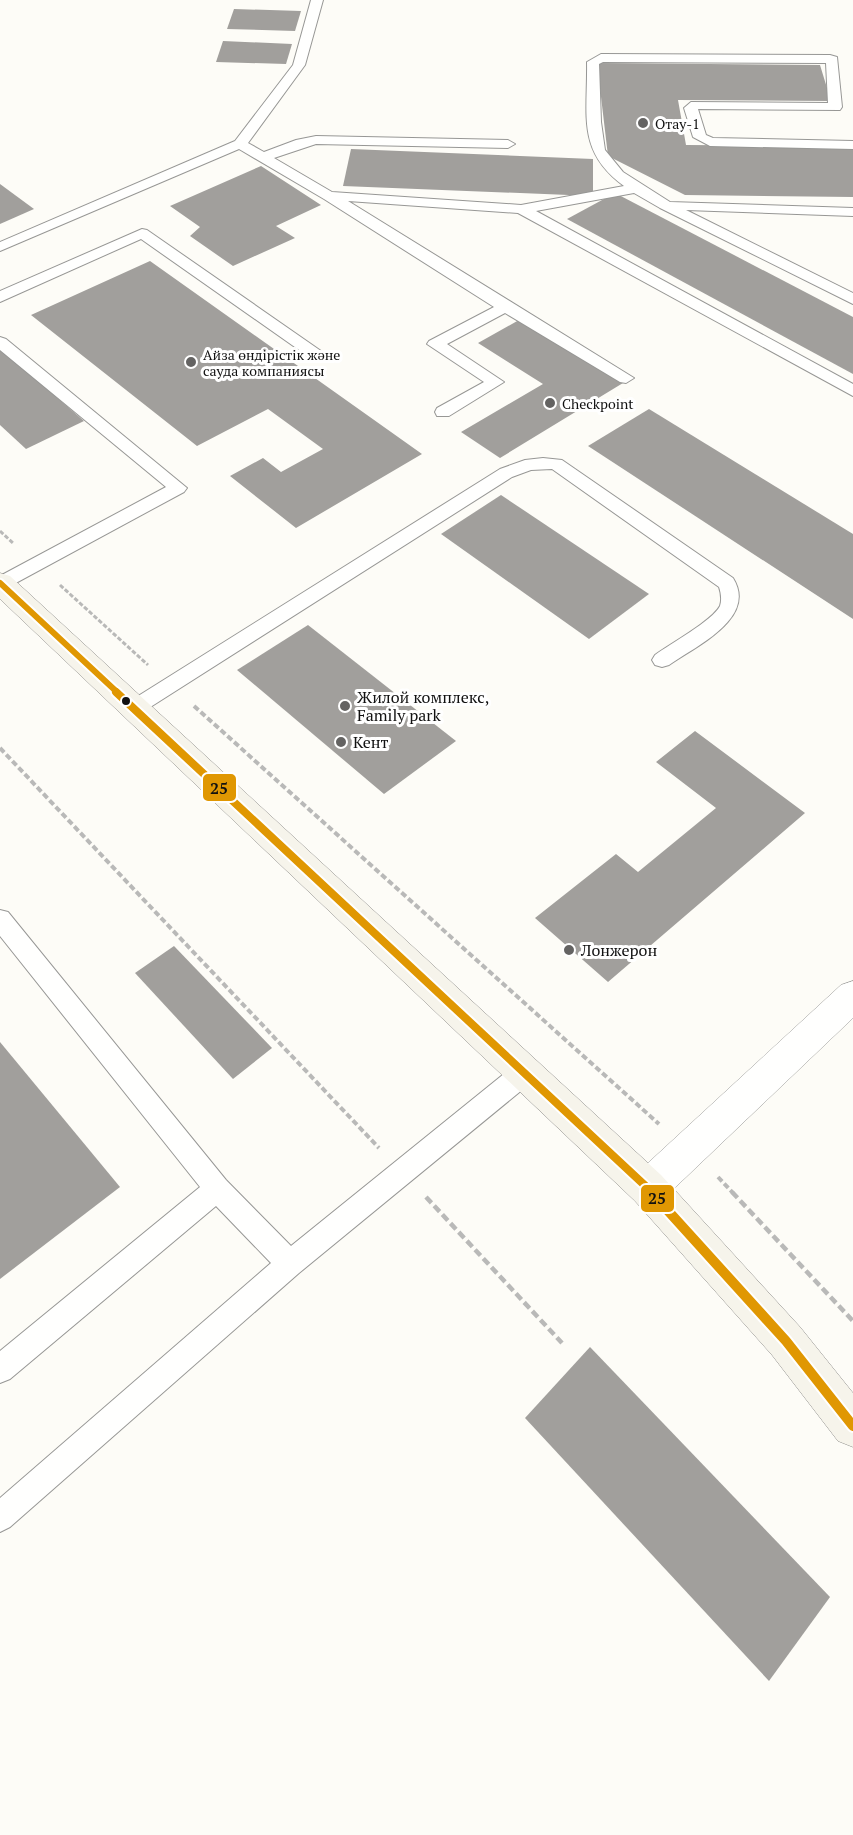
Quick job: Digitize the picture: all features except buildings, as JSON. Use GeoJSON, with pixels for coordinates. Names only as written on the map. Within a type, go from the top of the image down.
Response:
{"type":"FeatureCollection","features":[{"type":"Feature","properties":{"kind":"main road"},"geometry":{"type":"LineString","coordinates":[[0,583],[648,1188],[786,1341],[853,1426]]}},
{"type":"Feature","properties":{"kind":"street"},"geometry":{"type":"LineString","coordinates":[[648,1188],[853,996]]}},
{"type":"Feature","properties":{"kind":"lane"},"geometry":{"type":"LineString","coordinates":[[0,247],[240,144],[299,64],[316,0]]}},
{"type":"Feature","properties":{"kind":"lane"},"geometry":{"type":"LineString","coordinates":[[846,131],[835,107],[832,60],[830,59],[595,59],[593,63],[597,149],[608,165],[636,188],[665,205],[853,299]]}},
{"type":"Feature","properties":{"kind":"lane"},"geometry":{"type":"LineString","coordinates":[[835,107],[696,105],[691,108],[700,137],[710,142],[853,145]]}},
{"type":"Feature","properties":{"kind":"lane"},"geometry":{"type":"LineString","coordinates":[[263,157],[316,140],[508,144]]}},
{"type":"Feature","properties":{"kind":"lane"},"geometry":{"type":"LineString","coordinates":[[240,144],[328,196],[505,307],[626,378]]}},
{"type":"Feature","properties":{"kind":"lane"},"geometry":{"type":"LineString","coordinates":[[328,196],[521,209],[586,199],[636,188]]}},
{"type":"Feature","properties":{"kind":"lane"},"geometry":{"type":"LineString","coordinates":[[665,205],[853,212]]}},
{"type":"Feature","properties":{"kind":"lane"},"geometry":{"type":"LineString","coordinates":[[521,209],[853,391]]}},
{"type":"Feature","properties":{"kind":"lane"},"geometry":{"type":"LineString","coordinates":[[0,297],[142,233],[315,354]]}},
{"type":"Feature","properties":{"kind":"lane"},"geometry":{"type":"LineString","coordinates":[[443,412],[496,382],[435,344],[505,307]]}},
{"type":"Feature","properties":{"kind":"lane"},"geometry":{"type":"LineString","coordinates":[[0,342],[178,488],[0,583]]}},
{"type":"Feature","properties":{"kind":"lane"},"geometry":{"type":"LineString","coordinates":[[134,708],[522,465],[556,464],[726,583],[731,594],[726,613],[662,660]]}},
{"type":"Feature","properties":{"kind":"lane"},"geometry":{"type":"LineString","coordinates":[[0,919],[217,1189],[290,1264]]}},
{"type":"Feature","properties":{"kind":"lane"},"geometry":{"type":"LineString","coordinates":[[0,1517],[290,1264],[524,1073]]}},
{"type":"Feature","properties":{"kind":"lane"},"geometry":{"type":"LineString","coordinates":[[0,1369],[217,1189]]}},
{"type":"Feature","properties":{"kind":"path"},"geometry":{"type":"LineString","coordinates":[[0,531],[18,547]]}},
{"type":"Feature","properties":{"kind":"path"},"geometry":{"type":"LineString","coordinates":[[53,579],[150,667]]}},
{"type":"Feature","properties":{"kind":"path"},"geometry":{"type":"LineString","coordinates":[[186,699],[664,1128]]}},
{"type":"Feature","properties":{"kind":"path"},"geometry":{"type":"LineString","coordinates":[[0,748],[403,1172],[562,1343]]}},
{"type":"Feature","properties":{"kind":"path"},"geometry":{"type":"LineString","coordinates":[[717,1176],[853,1321]]}},
{"type":"Feature","properties":{"kind":"transit line","name":"25"},"geometry":{"type":"LineString","coordinates":[[0,583],[648,1188],[786,1341],[853,1426]]}},
{"type":"Feature","properties":{"kind":"place","name":"Отау-1"},"geometry":{"type":"Point","coordinates":[643,123]}},
{"type":"Feature","properties":{"kind":"place","name":"Айза өндірістік және сауда компаниясы"},"geometry":{"type":"Point","coordinates":[191,362]}},
{"type":"Feature","properties":{"kind":"place","name":"Checkpoint"},"geometry":{"type":"Point","coordinates":[550,403]}},
{"type":"Feature","properties":{"kind":"place","name":"Жилой комплекс, Family park"},"geometry":{"type":"Point","coordinates":[345,706]}},
{"type":"Feature","properties":{"kind":"place","name":"Кент"},"geometry":{"type":"Point","coordinates":[341,742]}},
{"type":"Feature","properties":{"kind":"place","name":"Лонжерон"},"geometry":{"type":"Point","coordinates":[569,950]}}]}
